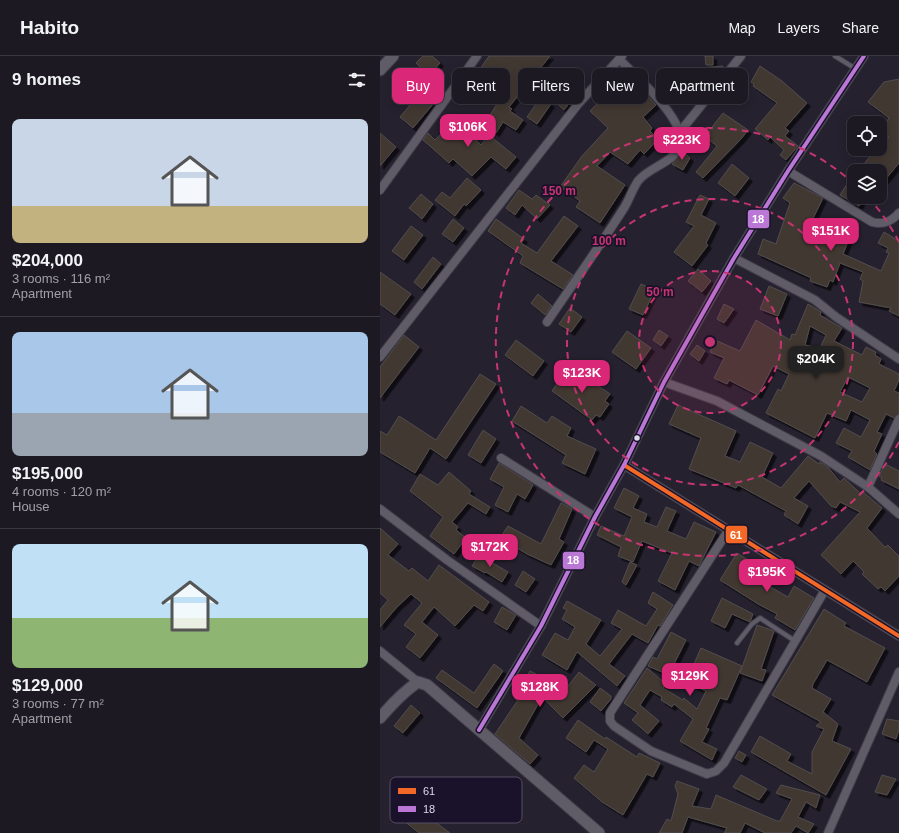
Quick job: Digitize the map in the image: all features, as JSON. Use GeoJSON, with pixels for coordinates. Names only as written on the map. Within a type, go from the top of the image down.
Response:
{"type":"FeatureCollection","features":[{"type":"Feature","properties":{"kind":"street"},"geometry":{"type":"LineString","coordinates":[[380,70],[393,56]]}},
{"type":"Feature","properties":{"kind":"street"},"geometry":{"type":"LineString","coordinates":[[380,190],[477,56]]}},
{"type":"Feature","properties":{"kind":"street"},"geometry":{"type":"LineString","coordinates":[[679,133],[741,56]]}},
{"type":"Feature","properties":{"kind":"street"},"geometry":{"type":"LineString","coordinates":[[479,730],[540,626],[595,517],[624,465],[664,382],[734,258],[864,56]]}},
{"type":"Feature","properties":{"kind":"street"},"geometry":{"type":"LineString","coordinates":[[380,357],[579,103],[621,58],[654,94],[674,122],[681,139],[676,153],[669,160],[646,173],[638,182],[625,206],[547,322]]}},
{"type":"Feature","properties":{"kind":"street"},"geometry":{"type":"LineString","coordinates":[[788,172],[872,222],[880,224],[888,222],[899,213]]}},
{"type":"Feature","properties":{"kind":"street"},"geometry":{"type":"LineString","coordinates":[[734,258],[815,300],[836,317],[899,359]]}},
{"type":"Feature","properties":{"kind":"street"},"geometry":{"type":"LineString","coordinates":[[664,382],[717,401],[821,456],[868,487],[899,514]]}},
{"type":"Feature","properties":{"kind":"street"},"geometry":{"type":"LineString","coordinates":[[868,487],[899,419]]}},
{"type":"Feature","properties":{"kind":"street"},"geometry":{"type":"LineString","coordinates":[[501,458],[595,517]]}},
{"type":"Feature","properties":{"kind":"street"},"geometry":{"type":"LineString","coordinates":[[624,465],[899,636]]}},
{"type":"Feature","properties":{"kind":"street"},"geometry":{"type":"LineString","coordinates":[[380,509],[447,560],[540,626]]}},
{"type":"Feature","properties":{"kind":"street"},"geometry":{"type":"LineString","coordinates":[[728,531],[610,713],[610,721],[614,726],[651,751],[707,774],[716,771],[724,763],[825,590]]}},
{"type":"Feature","properties":{"kind":"street"},"geometry":{"type":"LineString","coordinates":[[380,651],[418,682],[427,686],[599,833]]}},
{"type":"Feature","properties":{"kind":"street"},"geometry":{"type":"LineString","coordinates":[[828,833],[899,672]]}},
{"type":"Feature","properties":{"kind":"street"},"geometry":{"type":"LineString","coordinates":[[380,718],[394,701],[418,682]]}},
{"type":"Feature","properties":{"kind":"lane"},"geometry":{"type":"LineString","coordinates":[[835,56],[856,70]]}},
{"type":"Feature","properties":{"kind":"lane"},"geometry":{"type":"LineString","coordinates":[[737,643],[752,624],[760,618],[795,641]]}},
{"type":"Feature","properties":{"kind":"building"},"geometry":{"type":"Polygon","coordinates":[[[423,56],[432,56],[440,63],[435,68],[421,68],[416,63],[423,56]]]}},
{"type":"Feature","properties":{"kind":"building"},"geometry":{"type":"Polygon","coordinates":[[[489,56],[550,56],[540,68],[518,68],[518,96],[509,107],[512,109],[510,111],[523,120],[516,130],[503,122],[496,133],[484,125],[497,104],[510,104],[510,68],[481,68],[489,56]]]}},
{"type":"Feature","properties":{"kind":"building"},"geometry":{"type":"Polygon","coordinates":[[[705,56],[713,56],[713,65],[706,65],[705,56]]]}},
{"type":"Feature","properties":{"kind":"building"},"geometry":{"type":"Polygon","coordinates":[[[723,66],[722,68],[700,68],[723,66]]]}},
{"type":"Feature","properties":{"kind":"building"},"geometry":{"type":"Polygon","coordinates":[[[760,66],[782,81],[807,103],[785,128],[789,131],[785,136],[798,146],[786,160],[780,155],[784,150],[770,137],[768,140],[755,129],[777,103],[753,86],[754,84],[751,82],[760,66]]]}},
{"type":"Feature","properties":{"kind":"building"},"geometry":{"type":"Polygon","coordinates":[[[899,79],[899,163],[887,178],[887,164],[864,164],[870,156],[887,156],[887,140],[889,137],[887,136],[887,121],[889,118],[868,102],[884,82],[899,79]]]}},
{"type":"Feature","properties":{"kind":"building"},"geometry":{"type":"Polygon","coordinates":[[[648,96],[656,105],[643,117],[652,128],[650,131],[658,139],[644,154],[640,150],[628,164],[610,152],[597,166],[625,185],[600,223],[576,207],[580,201],[560,187],[582,156],[608,128],[590,111],[597,104],[648,104],[648,96]]]}},
{"type":"Feature","properties":{"kind":"building"},"geometry":{"type":"Polygon","coordinates":[[[411,104],[433,104],[413,128],[400,117],[411,104]]]}},
{"type":"Feature","properties":{"kind":"building"},"geometry":{"type":"Polygon","coordinates":[[[536,104],[551,104],[537,124],[527,117],[536,104]]]}},
{"type":"Feature","properties":{"kind":"building"},"geometry":{"type":"Polygon","coordinates":[[[557,104],[569,104],[564,110],[557,104]]]}},
{"type":"Feature","properties":{"kind":"building"},"geometry":{"type":"Polygon","coordinates":[[[723,113],[748,130],[703,178],[696,172],[717,146],[705,137],[700,142],[693,137],[698,130],[705,136],[723,113]]]}},
{"type":"Feature","properties":{"kind":"building"},"geometry":{"type":"Polygon","coordinates":[[[459,116],[473,130],[469,134],[481,145],[489,135],[516,157],[506,169],[491,157],[472,176],[453,159],[449,163],[423,140],[428,133],[435,140],[459,116]]]}},
{"type":"Feature","properties":{"kind":"building"},"geometry":{"type":"Polygon","coordinates":[[[380,133],[396,147],[380,166],[380,133]]]}},
{"type":"Feature","properties":{"kind":"building"},"geometry":{"type":"Polygon","coordinates":[[[683,151],[690,158],[683,170],[672,164],[683,151]]]}},
{"type":"Feature","properties":{"kind":"building"},"geometry":{"type":"Polygon","coordinates":[[[732,164],[749,178],[735,196],[718,183],[732,164]]]}},
{"type":"Feature","properties":{"kind":"building"},"geometry":{"type":"Polygon","coordinates":[[[467,178],[481,190],[466,206],[464,204],[455,216],[435,200],[442,192],[450,198],[467,178]]]}},
{"type":"Feature","properties":{"kind":"building"},"geometry":{"type":"Polygon","coordinates":[[[794,183],[823,198],[804,237],[813,242],[824,223],[843,230],[851,234],[843,254],[881,271],[889,253],[886,252],[888,248],[878,243],[884,232],[899,241],[899,316],[889,311],[891,308],[859,302],[863,281],[860,279],[863,272],[840,263],[833,282],[830,280],[827,287],[810,281],[811,278],[758,254],[763,239],[776,244],[790,203],[783,198],[794,183]]]}},
{"type":"Feature","properties":{"kind":"building"},"geometry":{"type":"Polygon","coordinates":[[[847,184],[847,199],[840,195],[847,184]]]}},
{"type":"Feature","properties":{"kind":"building"},"geometry":{"type":"Polygon","coordinates":[[[519,190],[532,199],[536,195],[550,205],[537,219],[522,205],[515,215],[506,208],[519,190]]]}},
{"type":"Feature","properties":{"kind":"building"},"geometry":{"type":"Polygon","coordinates":[[[421,194],[433,204],[422,219],[409,208],[421,194]]]}},
{"type":"Feature","properties":{"kind":"building"},"geometry":{"type":"Polygon","coordinates":[[[700,195],[709,199],[701,215],[716,223],[706,243],[708,245],[692,266],[674,252],[694,226],[686,222],[700,195]]]}},
{"type":"Feature","properties":{"kind":"building"},"geometry":{"type":"Polygon","coordinates":[[[564,216],[578,226],[551,261],[573,275],[563,289],[520,263],[523,256],[488,231],[496,219],[524,239],[521,243],[537,253],[564,216]]]}},
{"type":"Feature","properties":{"kind":"building"},"geometry":{"type":"Polygon","coordinates":[[[453,219],[464,228],[453,242],[442,234],[453,219]]]}},
{"type":"Feature","properties":{"kind":"building"},"geometry":{"type":"Polygon","coordinates":[[[411,226],[423,235],[404,260],[392,251],[411,226]]]}},
{"type":"Feature","properties":{"kind":"building"},"geometry":{"type":"Polygon","coordinates":[[[433,257],[441,264],[422,289],[414,282],[433,257]]]}},
{"type":"Feature","properties":{"kind":"building"},"geometry":{"type":"Polygon","coordinates":[[[698,269],[711,281],[702,292],[688,281],[698,269]]]}},
{"type":"Feature","properties":{"kind":"building"},"geometry":{"type":"Polygon","coordinates":[[[380,272],[411,294],[395,315],[380,304],[380,272]]]}},
{"type":"Feature","properties":{"kind":"building"},"geometry":{"type":"Polygon","coordinates":[[[641,284],[655,290],[643,315],[629,309],[641,284]]]}},
{"type":"Feature","properties":{"kind":"building"},"geometry":{"type":"Polygon","coordinates":[[[769,286],[787,294],[778,316],[760,309],[769,286]]]}},
{"type":"Feature","properties":{"kind":"building"},"geometry":{"type":"Polygon","coordinates":[[[538,294],[552,306],[545,315],[531,303],[538,294]]]}},
{"type":"Feature","properties":{"kind":"building"},"geometry":{"type":"Polygon","coordinates":[[[724,304],[734,309],[724,323],[717,319],[724,304]]]}},
{"type":"Feature","properties":{"kind":"building"},"geometry":{"type":"Polygon","coordinates":[[[808,304],[821,312],[820,315],[842,328],[834,341],[862,355],[866,347],[876,352],[875,355],[881,359],[879,364],[899,374],[899,380],[894,391],[899,393],[899,414],[894,418],[886,414],[877,432],[882,434],[874,451],[877,454],[870,470],[848,457],[852,451],[836,443],[844,428],[861,437],[870,420],[851,410],[846,421],[827,413],[815,438],[766,413],[778,389],[781,391],[789,374],[773,366],[758,395],[729,380],[727,384],[714,378],[724,358],[710,352],[715,340],[740,351],[756,320],[790,340],[792,334],[795,335],[808,304]],[[810,326],[805,345],[820,348],[826,335],[810,326]],[[848,377],[840,392],[862,402],[870,388],[848,377]]]}},
{"type":"Feature","properties":{"kind":"building"},"geometry":{"type":"Polygon","coordinates":[[[570,308],[582,317],[571,332],[559,324],[570,308]]]}},
{"type":"Feature","properties":{"kind":"building"},"geometry":{"type":"Polygon","coordinates":[[[659,330],[668,336],[661,346],[653,340],[659,330]]]}},
{"type":"Feature","properties":{"kind":"building"},"geometry":{"type":"Polygon","coordinates":[[[627,331],[651,348],[636,369],[612,352],[627,331]]]}},
{"type":"Feature","properties":{"kind":"building"},"geometry":{"type":"Polygon","coordinates":[[[404,335],[419,347],[380,398],[380,367],[404,335]]]}},
{"type":"Feature","properties":{"kind":"building"},"geometry":{"type":"Polygon","coordinates":[[[516,340],[544,361],[533,376],[505,355],[516,340]]]}},
{"type":"Feature","properties":{"kind":"building"},"geometry":{"type":"Polygon","coordinates":[[[697,345],[705,351],[699,361],[690,354],[697,345]]]}},
{"type":"Feature","properties":{"kind":"building"},"geometry":{"type":"Polygon","coordinates":[[[569,366],[610,394],[605,401],[609,404],[600,417],[596,415],[592,420],[552,391],[569,366]]]}},
{"type":"Feature","properties":{"kind":"building"},"geometry":{"type":"Polygon","coordinates":[[[480,374],[496,384],[446,459],[430,448],[415,473],[380,452],[380,431],[387,435],[399,416],[436,440],[480,374]]]}},
{"type":"Feature","properties":{"kind":"building"},"geometry":{"type":"Polygon","coordinates":[[[678,405],[736,431],[725,456],[740,462],[750,442],[773,453],[762,477],[781,488],[808,456],[819,464],[820,462],[827,466],[840,482],[844,478],[860,493],[862,491],[882,508],[867,528],[885,547],[888,545],[899,556],[899,576],[885,591],[881,587],[878,589],[862,574],[864,572],[853,561],[841,574],[821,555],[860,512],[840,502],[836,508],[831,506],[809,481],[794,498],[808,506],[798,524],[784,515],[786,511],[738,485],[736,488],[689,469],[701,438],[669,424],[678,405]]]}},
{"type":"Feature","properties":{"kind":"building"},"geometry":{"type":"Polygon","coordinates":[[[521,406],[547,423],[552,416],[571,428],[567,436],[596,449],[585,474],[562,463],[566,455],[512,421],[521,406]]]}},
{"type":"Feature","properties":{"kind":"building"},"geometry":{"type":"Polygon","coordinates":[[[483,430],[496,439],[481,463],[468,455],[483,430]]]}},
{"type":"Feature","properties":{"kind":"building"},"geometry":{"type":"Polygon","coordinates":[[[499,463],[533,485],[525,499],[517,494],[508,512],[495,505],[504,487],[490,479],[499,463]]]}},
{"type":"Feature","properties":{"kind":"building"},"geometry":{"type":"Polygon","coordinates":[[[885,464],[899,471],[899,489],[881,480],[882,478],[879,476],[885,464]]]}},
{"type":"Feature","properties":{"kind":"building"},"geometry":{"type":"Polygon","coordinates":[[[449,472],[471,491],[469,494],[490,507],[486,514],[468,503],[452,522],[458,527],[456,530],[466,538],[454,554],[430,536],[443,517],[410,491],[420,474],[438,485],[449,472]]]}},
{"type":"Feature","properties":{"kind":"building"},"geometry":{"type":"Polygon","coordinates":[[[624,488],[639,496],[633,508],[647,514],[644,522],[657,527],[666,507],[676,511],[667,531],[686,539],[694,522],[716,532],[699,566],[689,561],[675,590],[658,581],[672,553],[642,541],[633,562],[618,556],[621,547],[597,535],[601,526],[624,536],[632,517],[614,508],[624,488]]]}},
{"type":"Feature","properties":{"kind":"building"},"geometry":{"type":"Polygon","coordinates":[[[561,503],[572,509],[559,539],[564,542],[551,565],[527,554],[500,538],[508,526],[541,544],[561,503]]]}},
{"type":"Feature","properties":{"kind":"building"},"geometry":{"type":"Polygon","coordinates":[[[380,528],[398,544],[388,555],[409,571],[412,568],[428,581],[439,565],[489,602],[483,611],[474,605],[455,626],[434,607],[422,622],[438,635],[420,658],[406,647],[416,634],[404,625],[422,603],[411,594],[397,607],[380,627],[380,610],[388,600],[380,593],[380,528]]]}},
{"type":"Feature","properties":{"kind":"building"},"geometry":{"type":"Polygon","coordinates":[[[737,553],[756,565],[749,575],[788,597],[794,586],[814,598],[795,630],[775,618],[777,614],[720,580],[737,553]]]}},
{"type":"Feature","properties":{"kind":"building"},"geometry":{"type":"Polygon","coordinates":[[[479,555],[508,572],[502,582],[486,572],[485,573],[472,566],[479,555]]]}},
{"type":"Feature","properties":{"kind":"building"},"geometry":{"type":"Polygon","coordinates":[[[630,562],[637,565],[626,585],[622,582],[630,562]]]}},
{"type":"Feature","properties":{"kind":"building"},"geometry":{"type":"Polygon","coordinates":[[[523,571],[535,579],[526,592],[515,585],[523,571]]]}},
{"type":"Feature","properties":{"kind":"building"},"geometry":{"type":"Polygon","coordinates":[[[653,592],[673,605],[660,626],[658,625],[648,643],[632,634],[609,664],[625,676],[617,686],[577,652],[567,670],[542,655],[555,633],[568,640],[575,627],[562,619],[567,610],[563,608],[567,601],[601,620],[586,644],[600,656],[622,629],[611,623],[618,610],[646,626],[657,609],[648,603],[653,592]]]}},
{"type":"Feature","properties":{"kind":"building"},"geometry":{"type":"Polygon","coordinates":[[[722,598],[753,614],[750,622],[732,614],[725,628],[711,621],[722,598]]]}},
{"type":"Feature","properties":{"kind":"building"},"geometry":{"type":"Polygon","coordinates":[[[502,607],[516,615],[507,630],[494,622],[502,607]]]}},
{"type":"Feature","properties":{"kind":"building"},"geometry":{"type":"Polygon","coordinates":[[[824,609],[846,623],[844,626],[885,648],[867,682],[827,660],[813,684],[812,688],[831,699],[823,712],[838,724],[832,741],[851,749],[826,795],[751,752],[760,736],[791,754],[787,761],[812,774],[812,752],[824,729],[816,726],[821,722],[772,695],[824,609]]]}},
{"type":"Feature","properties":{"kind":"building"},"geometry":{"type":"Polygon","coordinates":[[[757,625],[774,631],[761,669],[766,670],[762,681],[740,673],[757,625]]]}},
{"type":"Feature","properties":{"kind":"building"},"geometry":{"type":"Polygon","coordinates":[[[671,632],[686,640],[672,668],[674,670],[671,676],[648,666],[653,657],[657,659],[671,632]]]}},
{"type":"Feature","properties":{"kind":"building"},"geometry":{"type":"Polygon","coordinates":[[[701,648],[742,666],[727,700],[720,698],[706,728],[709,729],[702,742],[717,749],[712,760],[680,741],[693,719],[674,704],[672,707],[661,700],[662,697],[650,690],[640,705],[659,721],[648,734],[632,720],[638,713],[624,703],[647,668],[666,684],[663,688],[683,700],[684,698],[697,709],[706,691],[687,683],[687,680],[701,648]]]}},
{"type":"Feature","properties":{"kind":"building"},"geometry":{"type":"Polygon","coordinates":[[[494,664],[503,671],[477,708],[436,678],[442,670],[474,693],[494,664]]]}},
{"type":"Feature","properties":{"kind":"building"},"geometry":{"type":"Polygon","coordinates":[[[530,671],[565,690],[579,672],[596,685],[563,718],[542,697],[519,738],[538,755],[530,764],[495,734],[518,700],[515,699],[530,671]]]}},
{"type":"Feature","properties":{"kind":"building"},"geometry":{"type":"Polygon","coordinates":[[[600,688],[611,696],[611,699],[601,711],[590,702],[600,688]]]}},
{"type":"Feature","properties":{"kind":"building"},"geometry":{"type":"Polygon","coordinates":[[[411,705],[420,713],[403,733],[394,726],[411,705]]]}},
{"type":"Feature","properties":{"kind":"building"},"geometry":{"type":"Polygon","coordinates":[[[887,719],[899,721],[899,729],[896,739],[882,734],[887,719]]]}},
{"type":"Feature","properties":{"kind":"building"},"geometry":{"type":"Polygon","coordinates":[[[578,720],[605,739],[606,737],[637,757],[639,753],[660,763],[653,777],[647,774],[623,815],[602,802],[574,778],[584,765],[594,772],[608,749],[594,740],[586,752],[566,738],[578,720]]]}},
{"type":"Feature","properties":{"kind":"building"},"geometry":{"type":"Polygon","coordinates":[[[739,751],[746,755],[742,762],[735,758],[739,751]]]}},
{"type":"Feature","properties":{"kind":"building"},"geometry":{"type":"Polygon","coordinates":[[[741,775],[767,789],[759,800],[733,787],[741,775]]]}},
{"type":"Feature","properties":{"kind":"building"},"geometry":{"type":"Polygon","coordinates":[[[882,775],[896,779],[887,795],[875,792],[882,775]]]}},
{"type":"Feature","properties":{"kind":"building"},"geometry":{"type":"Polygon","coordinates":[[[677,781],[699,789],[692,806],[711,809],[716,795],[777,821],[780,821],[792,799],[776,793],[781,785],[820,795],[816,808],[806,802],[798,817],[814,824],[808,833],[796,826],[791,833],[765,833],[745,823],[740,833],[724,833],[727,828],[688,817],[682,833],[659,833],[667,819],[671,821],[678,794],[675,786],[677,781]]]}},
{"type":"Feature","properties":{"kind":"building"},"geometry":{"type":"Polygon","coordinates":[[[406,823],[436,823],[450,833],[419,833],[406,823]]]}},
{"type":"Feature","properties":{"kind":"transit line","name":"18"},"geometry":{"type":"LineString","coordinates":[[479,730],[541,626],[595,517],[624,465],[664,382],[734,258],[788,171],[864,56]]}},
{"type":"Feature","properties":{"kind":"transit line","name":"61"},"geometry":{"type":"LineString","coordinates":[[624,465],[899,636]]}}]}
